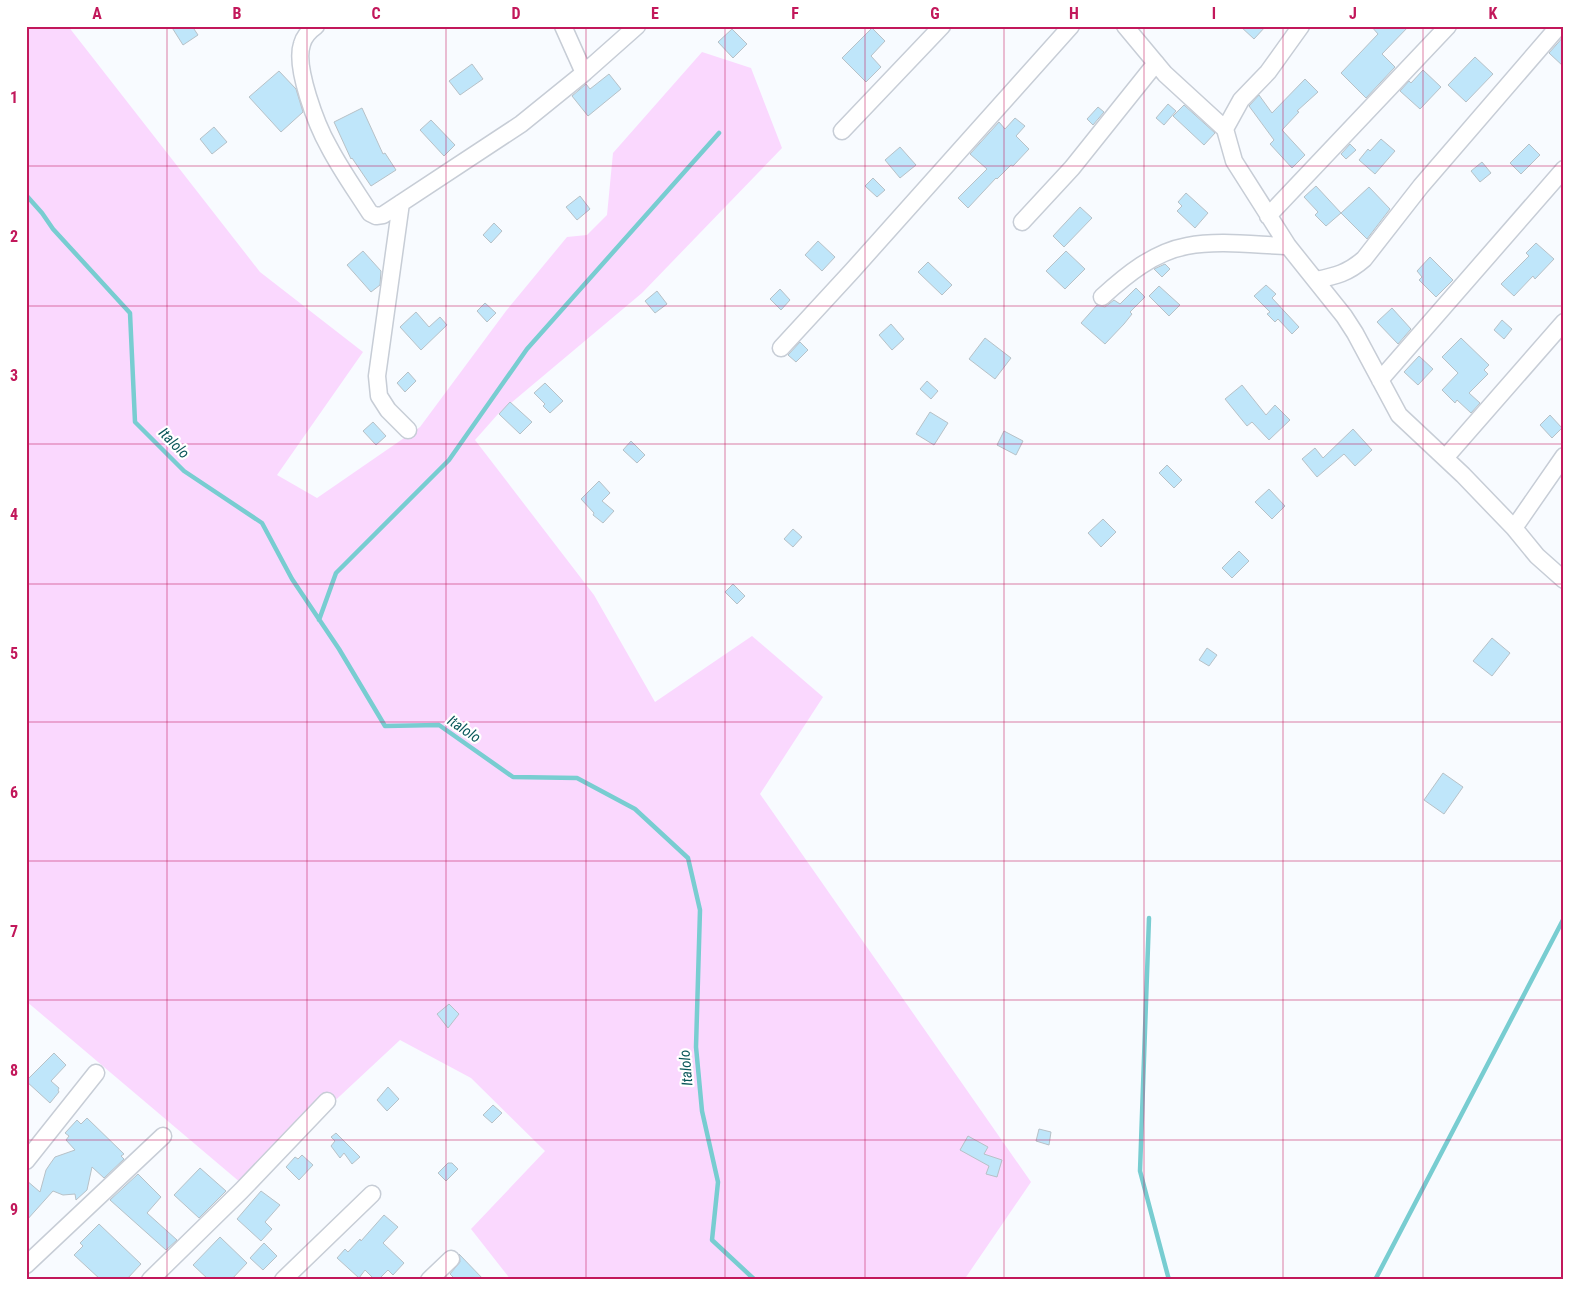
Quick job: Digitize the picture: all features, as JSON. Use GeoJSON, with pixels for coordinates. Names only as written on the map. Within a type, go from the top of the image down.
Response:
{"type":"FeatureCollection","features":[{"type":"Feature","properties":{"kind":"street"},"geometry":{"type":"LineString","coordinates":[[316,26],[306,35],[301,45],[300,63],[312,108],[328,146],[370,213],[376,216],[383,215],[521,124],[584,73],[637,26]]}},
{"type":"Feature","properties":{"kind":"street"},"geometry":{"type":"LineString","coordinates":[[563,26],[584,73]]}},
{"type":"Feature","properties":{"kind":"street"},"geometry":{"type":"LineString","coordinates":[[842,131],[942,26]]}},
{"type":"Feature","properties":{"kind":"street"},"geometry":{"type":"LineString","coordinates":[[780,348],[852,271],[1071,26]]}},
{"type":"Feature","properties":{"kind":"street"},"geometry":{"type":"LineString","coordinates":[[1125,26],[1165,74],[1224,129],[1234,161],[1288,246],[1355,333],[1399,415],[1514,528],[1537,556],[1564,580]]}},
{"type":"Feature","properties":{"kind":"street"},"geometry":{"type":"LineString","coordinates":[[1224,129],[1241,100],[1268,72],[1301,26]]}},
{"type":"Feature","properties":{"kind":"street"},"geometry":{"type":"LineString","coordinates":[[1268,216],[1448,26]]}},
{"type":"Feature","properties":{"kind":"street"},"geometry":{"type":"LineString","coordinates":[[1316,280],[1352,270],[1364,260],[1421,186],[1558,26]]}},
{"type":"Feature","properties":{"kind":"street"},"geometry":{"type":"LineString","coordinates":[[1022,222],[1072,168],[1156,63]]}},
{"type":"Feature","properties":{"kind":"street"},"geometry":{"type":"LineString","coordinates":[[1380,380],[1564,169]]}},
{"type":"Feature","properties":{"kind":"street"},"geometry":{"type":"LineString","coordinates":[[401,203],[377,376],[378,396],[388,410],[408,430]]}},
{"type":"Feature","properties":{"kind":"street"},"geometry":{"type":"LineString","coordinates":[[1102,297],[1122,278],[1157,256],[1187,246],[1218,244],[1288,246]]}},
{"type":"Feature","properties":{"kind":"street"},"geometry":{"type":"LineString","coordinates":[[1444,458],[1564,322]]}},
{"type":"Feature","properties":{"kind":"street"},"geometry":{"type":"LineString","coordinates":[[1514,528],[1564,456]]}},
{"type":"Feature","properties":{"kind":"street"},"geometry":{"type":"LineString","coordinates":[[26,1161],[96,1073]]}},
{"type":"Feature","properties":{"kind":"street"},"geometry":{"type":"LineString","coordinates":[[150,1280],[242,1191],[327,1101]]}},
{"type":"Feature","properties":{"kind":"street"},"geometry":{"type":"LineString","coordinates":[[26,1264],[163,1136]]}},
{"type":"Feature","properties":{"kind":"street"},"geometry":{"type":"LineString","coordinates":[[283,1280],[372,1194]]}},
{"type":"Feature","properties":{"kind":"street"},"geometry":{"type":"LineString","coordinates":[[429,1280],[450,1260]]}},
{"type":"Feature","properties":{"kind":"shaded area"},"geometry":{"type":"Polygon","coordinates":[[[26,26],[68,26],[260,272],[363,352],[277,475],[317,498],[420,427],[506,311],[567,237],[587,235],[607,215],[613,153],[702,52],[751,68],[782,148],[642,293],[498,414],[475,440],[594,595],[655,702],[752,636],[823,697],[760,794],[1031,1182],[964,1280],[511,1280],[471,1229],[545,1151],[471,1078],[400,1040],[281,1151],[241,1183],[26,1001],[26,26]]]}},
{"type":"Feature","properties":{"kind":"building"},"geometry":{"type":"Polygon","coordinates":[[[171,26],[192,26],[198,35],[183,45],[171,26]]]}},
{"type":"Feature","properties":{"kind":"building"},"geometry":{"type":"Polygon","coordinates":[[[1240,26],[1266,26],[1254,39],[1240,26]]]}},
{"type":"Feature","properties":{"kind":"building"},"geometry":{"type":"Polygon","coordinates":[[[1371,26],[1409,26],[1382,54],[1395,67],[1366,98],[1341,73],[1378,34],[1371,26]]]}},
{"type":"Feature","properties":{"kind":"building"},"geometry":{"type":"Polygon","coordinates":[[[872,28],[885,41],[871,56],[881,67],[866,82],[842,58],[872,28]]]}},
{"type":"Feature","properties":{"kind":"building"},"geometry":{"type":"Polygon","coordinates":[[[732,29],[747,44],[733,58],[718,42],[732,29]]]}},
{"type":"Feature","properties":{"kind":"building"},"geometry":{"type":"Polygon","coordinates":[[[1564,36],[1564,67],[1549,53],[1564,36]]]}},
{"type":"Feature","properties":{"kind":"building"},"geometry":{"type":"Polygon","coordinates":[[[1475,57],[1493,74],[1466,102],[1448,85],[1475,57]]]}},
{"type":"Feature","properties":{"kind":"building"},"geometry":{"type":"Polygon","coordinates":[[[472,64],[483,79],[460,95],[449,81],[472,64]]]}},
{"type":"Feature","properties":{"kind":"building"},"geometry":{"type":"Polygon","coordinates":[[[1423,70],[1441,87],[1420,109],[1400,91],[1409,81],[1411,83],[1423,70]]]}},
{"type":"Feature","properties":{"kind":"building"},"geometry":{"type":"Polygon","coordinates":[[[279,71],[296,89],[303,112],[281,132],[249,97],[279,71]]]}},
{"type":"Feature","properties":{"kind":"building"},"geometry":{"type":"Polygon","coordinates":[[[609,74],[621,89],[588,116],[572,96],[586,84],[590,89],[609,74]]]}},
{"type":"Feature","properties":{"kind":"building"},"geometry":{"type":"Polygon","coordinates":[[[1305,79],[1318,92],[1297,111],[1299,112],[1282,130],[1305,155],[1292,168],[1270,144],[1274,140],[1249,106],[1259,95],[1272,113],[1305,79]]]}},
{"type":"Feature","properties":{"kind":"building"},"geometry":{"type":"Polygon","coordinates":[[[1168,104],[1176,111],[1164,125],[1156,118],[1168,104]]]}},
{"type":"Feature","properties":{"kind":"building"},"geometry":{"type":"Polygon","coordinates":[[[1184,105],[1215,133],[1204,145],[1173,116],[1184,105]]]}},
{"type":"Feature","properties":{"kind":"building"},"geometry":{"type":"Polygon","coordinates":[[[1098,107],[1104,112],[1093,125],[1087,119],[1098,107]]]}},
{"type":"Feature","properties":{"kind":"building"},"geometry":{"type":"Polygon","coordinates":[[[362,108],[383,154],[385,153],[396,170],[371,186],[351,159],[334,122],[362,108]]]}},
{"type":"Feature","properties":{"kind":"building"},"geometry":{"type":"Polygon","coordinates":[[[1015,118],[1025,126],[1016,136],[1029,149],[1013,166],[1011,165],[996,178],[968,208],[958,198],[987,169],[970,154],[999,122],[1005,129],[1015,118]]]}},
{"type":"Feature","properties":{"kind":"building"},"geometry":{"type":"Polygon","coordinates":[[[431,120],[455,145],[444,156],[420,130],[431,120]]]}},
{"type":"Feature","properties":{"kind":"building"},"geometry":{"type":"Polygon","coordinates":[[[214,127],[227,142],[212,154],[200,139],[214,127]]]}},
{"type":"Feature","properties":{"kind":"building"},"geometry":{"type":"Polygon","coordinates":[[[1381,139],[1395,151],[1375,174],[1359,160],[1368,149],[1370,151],[1381,139]]]}},
{"type":"Feature","properties":{"kind":"building"},"geometry":{"type":"Polygon","coordinates":[[[1350,144],[1356,150],[1346,159],[1341,154],[1350,144]]]}},
{"type":"Feature","properties":{"kind":"building"},"geometry":{"type":"Polygon","coordinates":[[[1529,144],[1540,155],[1521,174],[1510,163],[1529,144]]]}},
{"type":"Feature","properties":{"kind":"building"},"geometry":{"type":"Polygon","coordinates":[[[900,147],[916,165],[900,178],[885,160],[900,147]]]}},
{"type":"Feature","properties":{"kind":"building"},"geometry":{"type":"Polygon","coordinates":[[[1482,162],[1491,173],[1480,182],[1471,171],[1482,162]]]}},
{"type":"Feature","properties":{"kind":"building"},"geometry":{"type":"Polygon","coordinates":[[[873,178],[885,190],[877,197],[865,186],[873,178]]]}},
{"type":"Feature","properties":{"kind":"building"},"geometry":{"type":"Polygon","coordinates":[[[1316,186],[1341,213],[1326,226],[1315,215],[1318,212],[1304,197],[1316,186]]]}},
{"type":"Feature","properties":{"kind":"building"},"geometry":{"type":"Polygon","coordinates":[[[1369,187],[1390,209],[1367,239],[1341,213],[1369,187]]]}},
{"type":"Feature","properties":{"kind":"building"},"geometry":{"type":"Polygon","coordinates":[[[1186,193],[1208,213],[1195,228],[1177,211],[1182,206],[1178,202],[1186,193]]]}},
{"type":"Feature","properties":{"kind":"building"},"geometry":{"type":"Polygon","coordinates":[[[580,196],[590,209],[577,220],[566,207],[580,196]]]}},
{"type":"Feature","properties":{"kind":"building"},"geometry":{"type":"Polygon","coordinates":[[[1080,207],[1092,218],[1064,247],[1053,236],[1080,207]]]}},
{"type":"Feature","properties":{"kind":"building"},"geometry":{"type":"Polygon","coordinates":[[[494,223],[502,231],[491,243],[483,235],[494,223]]]}},
{"type":"Feature","properties":{"kind":"building"},"geometry":{"type":"Polygon","coordinates":[[[818,241],[835,257],[822,271],[805,255],[818,241]]]}},
{"type":"Feature","properties":{"kind":"building"},"geometry":{"type":"Polygon","coordinates":[[[1536,243],[1554,259],[1535,279],[1533,276],[1514,296],[1501,284],[1529,256],[1526,253],[1536,243]]]}},
{"type":"Feature","properties":{"kind":"building"},"geometry":{"type":"Polygon","coordinates":[[[363,251],[381,271],[380,285],[371,292],[347,265],[363,251]]]}},
{"type":"Feature","properties":{"kind":"building"},"geometry":{"type":"Polygon","coordinates":[[[1066,251],[1085,269],[1065,289],[1046,271],[1066,251]]]}},
{"type":"Feature","properties":{"kind":"building"},"geometry":{"type":"Polygon","coordinates":[[[1430,257],[1453,280],[1436,297],[1419,280],[1422,277],[1417,271],[1430,257]]]}},
{"type":"Feature","properties":{"kind":"building"},"geometry":{"type":"Polygon","coordinates":[[[928,262],[952,285],[942,295],[918,272],[928,262]]]}},
{"type":"Feature","properties":{"kind":"building"},"geometry":{"type":"Polygon","coordinates":[[[1165,264],[1170,269],[1162,277],[1154,269],[1165,264]]]}},
{"type":"Feature","properties":{"kind":"building"},"geometry":{"type":"Polygon","coordinates":[[[1266,285],[1276,294],[1272,298],[1299,327],[1292,334],[1278,319],[1275,322],[1267,314],[1270,312],[1254,296],[1266,285]]]}},
{"type":"Feature","properties":{"kind":"building"},"geometry":{"type":"Polygon","coordinates":[[[1159,286],[1180,305],[1169,316],[1149,296],[1159,286]]]}},
{"type":"Feature","properties":{"kind":"building"},"geometry":{"type":"Polygon","coordinates":[[[1136,288],[1145,297],[1130,312],[1132,314],[1105,344],[1081,323],[1097,305],[1105,307],[1114,300],[1120,304],[1136,288]]]}},
{"type":"Feature","properties":{"kind":"building"},"geometry":{"type":"Polygon","coordinates":[[[780,289],[790,300],[781,310],[770,299],[780,289]]]}},
{"type":"Feature","properties":{"kind":"building"},"geometry":{"type":"Polygon","coordinates":[[[657,291],[667,304],[655,313],[645,301],[657,291]]]}},
{"type":"Feature","properties":{"kind":"building"},"geometry":{"type":"Polygon","coordinates":[[[485,303],[496,313],[487,322],[477,311],[485,303]]]}},
{"type":"Feature","properties":{"kind":"building"},"geometry":{"type":"Polygon","coordinates":[[[1392,308],[1411,329],[1398,344],[1377,322],[1392,308]]]}},
{"type":"Feature","properties":{"kind":"building"},"geometry":{"type":"Polygon","coordinates":[[[416,312],[429,327],[440,317],[447,325],[421,350],[400,327],[416,312]]]}},
{"type":"Feature","properties":{"kind":"building"},"geometry":{"type":"Polygon","coordinates":[[[1502,320],[1512,329],[1504,339],[1494,330],[1502,320]]]}},
{"type":"Feature","properties":{"kind":"building"},"geometry":{"type":"Polygon","coordinates":[[[891,324],[904,339],[892,350],[879,335],[891,324]]]}},
{"type":"Feature","properties":{"kind":"building"},"geometry":{"type":"Polygon","coordinates":[[[985,338],[1011,358],[995,379],[969,359],[985,338]]]}},
{"type":"Feature","properties":{"kind":"building"},"geometry":{"type":"Polygon","coordinates":[[[1461,338],[1489,365],[1484,370],[1488,374],[1469,393],[1480,403],[1471,413],[1457,400],[1455,403],[1442,390],[1458,373],[1442,357],[1461,338]]]}},
{"type":"Feature","properties":{"kind":"building"},"geometry":{"type":"Polygon","coordinates":[[[800,342],[808,350],[796,362],[788,355],[800,342]]]}},
{"type":"Feature","properties":{"kind":"building"},"geometry":{"type":"Polygon","coordinates":[[[1419,356],[1433,369],[1418,385],[1404,372],[1419,356]]]}},
{"type":"Feature","properties":{"kind":"building"},"geometry":{"type":"Polygon","coordinates":[[[408,372],[416,381],[405,392],[397,383],[408,372]]]}},
{"type":"Feature","properties":{"kind":"building"},"geometry":{"type":"Polygon","coordinates":[[[927,381],[938,391],[931,399],[920,389],[927,381]]]}},
{"type":"Feature","properties":{"kind":"building"},"geometry":{"type":"Polygon","coordinates":[[[545,383],[563,401],[550,413],[543,406],[545,404],[534,393],[545,383]]]}},
{"type":"Feature","properties":{"kind":"building"},"geometry":{"type":"Polygon","coordinates":[[[1242,385],[1266,415],[1275,405],[1290,420],[1269,440],[1252,422],[1247,426],[1225,399],[1242,385]]]}},
{"type":"Feature","properties":{"kind":"building"},"geometry":{"type":"Polygon","coordinates":[[[510,402],[532,422],[520,434],[499,414],[510,402]]]}},
{"type":"Feature","properties":{"kind":"building"},"geometry":{"type":"Polygon","coordinates":[[[930,412],[948,423],[934,445],[916,434],[930,412]]]}},
{"type":"Feature","properties":{"kind":"building"},"geometry":{"type":"Polygon","coordinates":[[[1550,415],[1562,428],[1552,438],[1540,425],[1550,415]]]}},
{"type":"Feature","properties":{"kind":"building"},"geometry":{"type":"Polygon","coordinates":[[[373,422],[386,436],[376,445],[363,431],[373,422]]]}},
{"type":"Feature","properties":{"kind":"building"},"geometry":{"type":"Polygon","coordinates":[[[1353,429],[1372,450],[1355,466],[1344,454],[1317,477],[1302,459],[1315,448],[1323,458],[1353,429]]]}},
{"type":"Feature","properties":{"kind":"building"},"geometry":{"type":"Polygon","coordinates":[[[1004,431],[1023,441],[1016,455],[997,445],[1004,431]]]}},
{"type":"Feature","properties":{"kind":"building"},"geometry":{"type":"Polygon","coordinates":[[[631,441],[645,455],[637,463],[623,450],[631,441]]]}},
{"type":"Feature","properties":{"kind":"building"},"geometry":{"type":"Polygon","coordinates":[[[1167,465],[1182,480],[1174,488],[1159,473],[1167,465]]]}},
{"type":"Feature","properties":{"kind":"building"},"geometry":{"type":"Polygon","coordinates":[[[599,481],[610,493],[602,501],[614,511],[603,523],[593,515],[594,513],[581,499],[599,481]]]}},
{"type":"Feature","properties":{"kind":"building"},"geometry":{"type":"Polygon","coordinates":[[[1269,489],[1285,506],[1272,519],[1255,502],[1269,489]]]}},
{"type":"Feature","properties":{"kind":"building"},"geometry":{"type":"Polygon","coordinates":[[[1103,519],[1116,532],[1101,547],[1088,533],[1103,519]]]}},
{"type":"Feature","properties":{"kind":"building"},"geometry":{"type":"Polygon","coordinates":[[[793,529],[802,537],[793,547],[784,539],[793,529]]]}},
{"type":"Feature","properties":{"kind":"building"},"geometry":{"type":"Polygon","coordinates":[[[1239,551],[1249,561],[1232,578],[1222,568],[1239,551]]]}},
{"type":"Feature","properties":{"kind":"building"},"geometry":{"type":"Polygon","coordinates":[[[733,584],[745,596],[737,604],[725,592],[733,584]]]}},
{"type":"Feature","properties":{"kind":"building"},"geometry":{"type":"Polygon","coordinates":[[[1492,638],[1510,653],[1492,676],[1473,661],[1492,638]]]}},
{"type":"Feature","properties":{"kind":"building"},"geometry":{"type":"Polygon","coordinates":[[[1207,648],[1217,655],[1209,666],[1199,660],[1207,648]]]}},
{"type":"Feature","properties":{"kind":"building"},"geometry":{"type":"Polygon","coordinates":[[[1443,773],[1463,787],[1444,814],[1424,800],[1443,773]]]}},
{"type":"Feature","properties":{"kind":"building"},"geometry":{"type":"Polygon","coordinates":[[[449,1004],[459,1014],[448,1028],[437,1014],[449,1004]]]}},
{"type":"Feature","properties":{"kind":"building"},"geometry":{"type":"Polygon","coordinates":[[[54,1053],[66,1065],[51,1081],[59,1088],[59,1092],[50,1103],[26,1081],[54,1053]]]}},
{"type":"Feature","properties":{"kind":"building"},"geometry":{"type":"Polygon","coordinates":[[[388,1087],[399,1099],[387,1111],[377,1100],[388,1087]]]}},
{"type":"Feature","properties":{"kind":"building"},"geometry":{"type":"Polygon","coordinates":[[[493,1105],[502,1113],[492,1123],[483,1115],[493,1105]]]}},
{"type":"Feature","properties":{"kind":"building"},"geometry":{"type":"Polygon","coordinates":[[[87,1118],[124,1154],[121,1156],[124,1159],[104,1178],[92,1167],[87,1190],[76,1200],[75,1194],[63,1195],[53,1191],[26,1221],[26,1180],[40,1192],[46,1170],[55,1157],[75,1150],[66,1140],[69,1136],[65,1133],[77,1120],[81,1124],[87,1118]]]}},
{"type":"Feature","properties":{"kind":"building"},"geometry":{"type":"Polygon","coordinates":[[[1039,1129],[1051,1132],[1049,1145],[1036,1141],[1039,1129]]]}},
{"type":"Feature","properties":{"kind":"building"},"geometry":{"type":"Polygon","coordinates":[[[336,1133],[360,1157],[352,1164],[344,1153],[340,1158],[331,1146],[335,1141],[331,1137],[336,1133]]]}},
{"type":"Feature","properties":{"kind":"building"},"geometry":{"type":"Polygon","coordinates":[[[968,1136],[988,1147],[984,1154],[1002,1160],[997,1177],[986,1174],[989,1166],[960,1150],[968,1136]]]}},
{"type":"Feature","properties":{"kind":"building"},"geometry":{"type":"Polygon","coordinates":[[[302,1155],[313,1165],[299,1180],[286,1167],[295,1157],[298,1159],[302,1155]]]}},
{"type":"Feature","properties":{"kind":"building"},"geometry":{"type":"Polygon","coordinates":[[[448,1163],[452,1163],[458,1169],[446,1181],[438,1173],[448,1163]]]}},
{"type":"Feature","properties":{"kind":"building"},"geometry":{"type":"Polygon","coordinates":[[[200,1168],[226,1191],[199,1218],[174,1195],[200,1168]]]}},
{"type":"Feature","properties":{"kind":"building"},"geometry":{"type":"Polygon","coordinates":[[[138,1174],[161,1197],[147,1213],[177,1240],[166,1250],[110,1200],[138,1174]]]}},
{"type":"Feature","properties":{"kind":"building"},"geometry":{"type":"Polygon","coordinates":[[[261,1191],[280,1205],[265,1222],[272,1229],[261,1241],[237,1219],[261,1191]]]}},
{"type":"Feature","properties":{"kind":"building"},"geometry":{"type":"Polygon","coordinates":[[[384,1215],[398,1227],[383,1243],[404,1263],[393,1275],[388,1270],[378,1280],[375,1280],[365,1270],[359,1278],[337,1258],[345,1249],[348,1252],[360,1239],[361,1241],[384,1215]]]}},
{"type":"Feature","properties":{"kind":"building"},"geometry":{"type":"Polygon","coordinates":[[[99,1224],[141,1264],[126,1280],[101,1280],[74,1255],[83,1246],[80,1243],[99,1224]]]}},
{"type":"Feature","properties":{"kind":"building"},"geometry":{"type":"Polygon","coordinates":[[[220,1237],[247,1263],[231,1280],[209,1280],[193,1265],[220,1237]]]}},
{"type":"Feature","properties":{"kind":"building"},"geometry":{"type":"Polygon","coordinates":[[[264,1243],[277,1256],[263,1270],[250,1258],[264,1243]]]}},
{"type":"Feature","properties":{"kind":"building"},"geometry":{"type":"Polygon","coordinates":[[[459,1254],[484,1280],[456,1280],[450,1274],[460,1262],[459,1254]]]}},
{"type":"Feature","properties":{"kind":"waterway"},"geometry":{"type":"LineString","coordinates":[[319,620],[336,573],[449,460],[527,349],[719,133]]}},
{"type":"Feature","properties":{"kind":"waterway","name":"Italolo"},"geometry":{"type":"LineString","coordinates":[[26,195],[53,229],[130,313],[135,422],[184,471],[262,523],[292,579],[339,649],[385,726],[439,725],[513,777],[577,778],[635,809],[688,858],[700,910],[696,1047],[702,1111],[718,1182],[712,1240],[755,1280]]}},
{"type":"Feature","properties":{"kind":"waterway"},"geometry":{"type":"LineString","coordinates":[[1149,918],[1140,1171],[1169,1280]]}},
{"type":"Feature","properties":{"kind":"waterway"},"geometry":{"type":"LineString","coordinates":[[1375,1280],[1564,918]]}}]}
